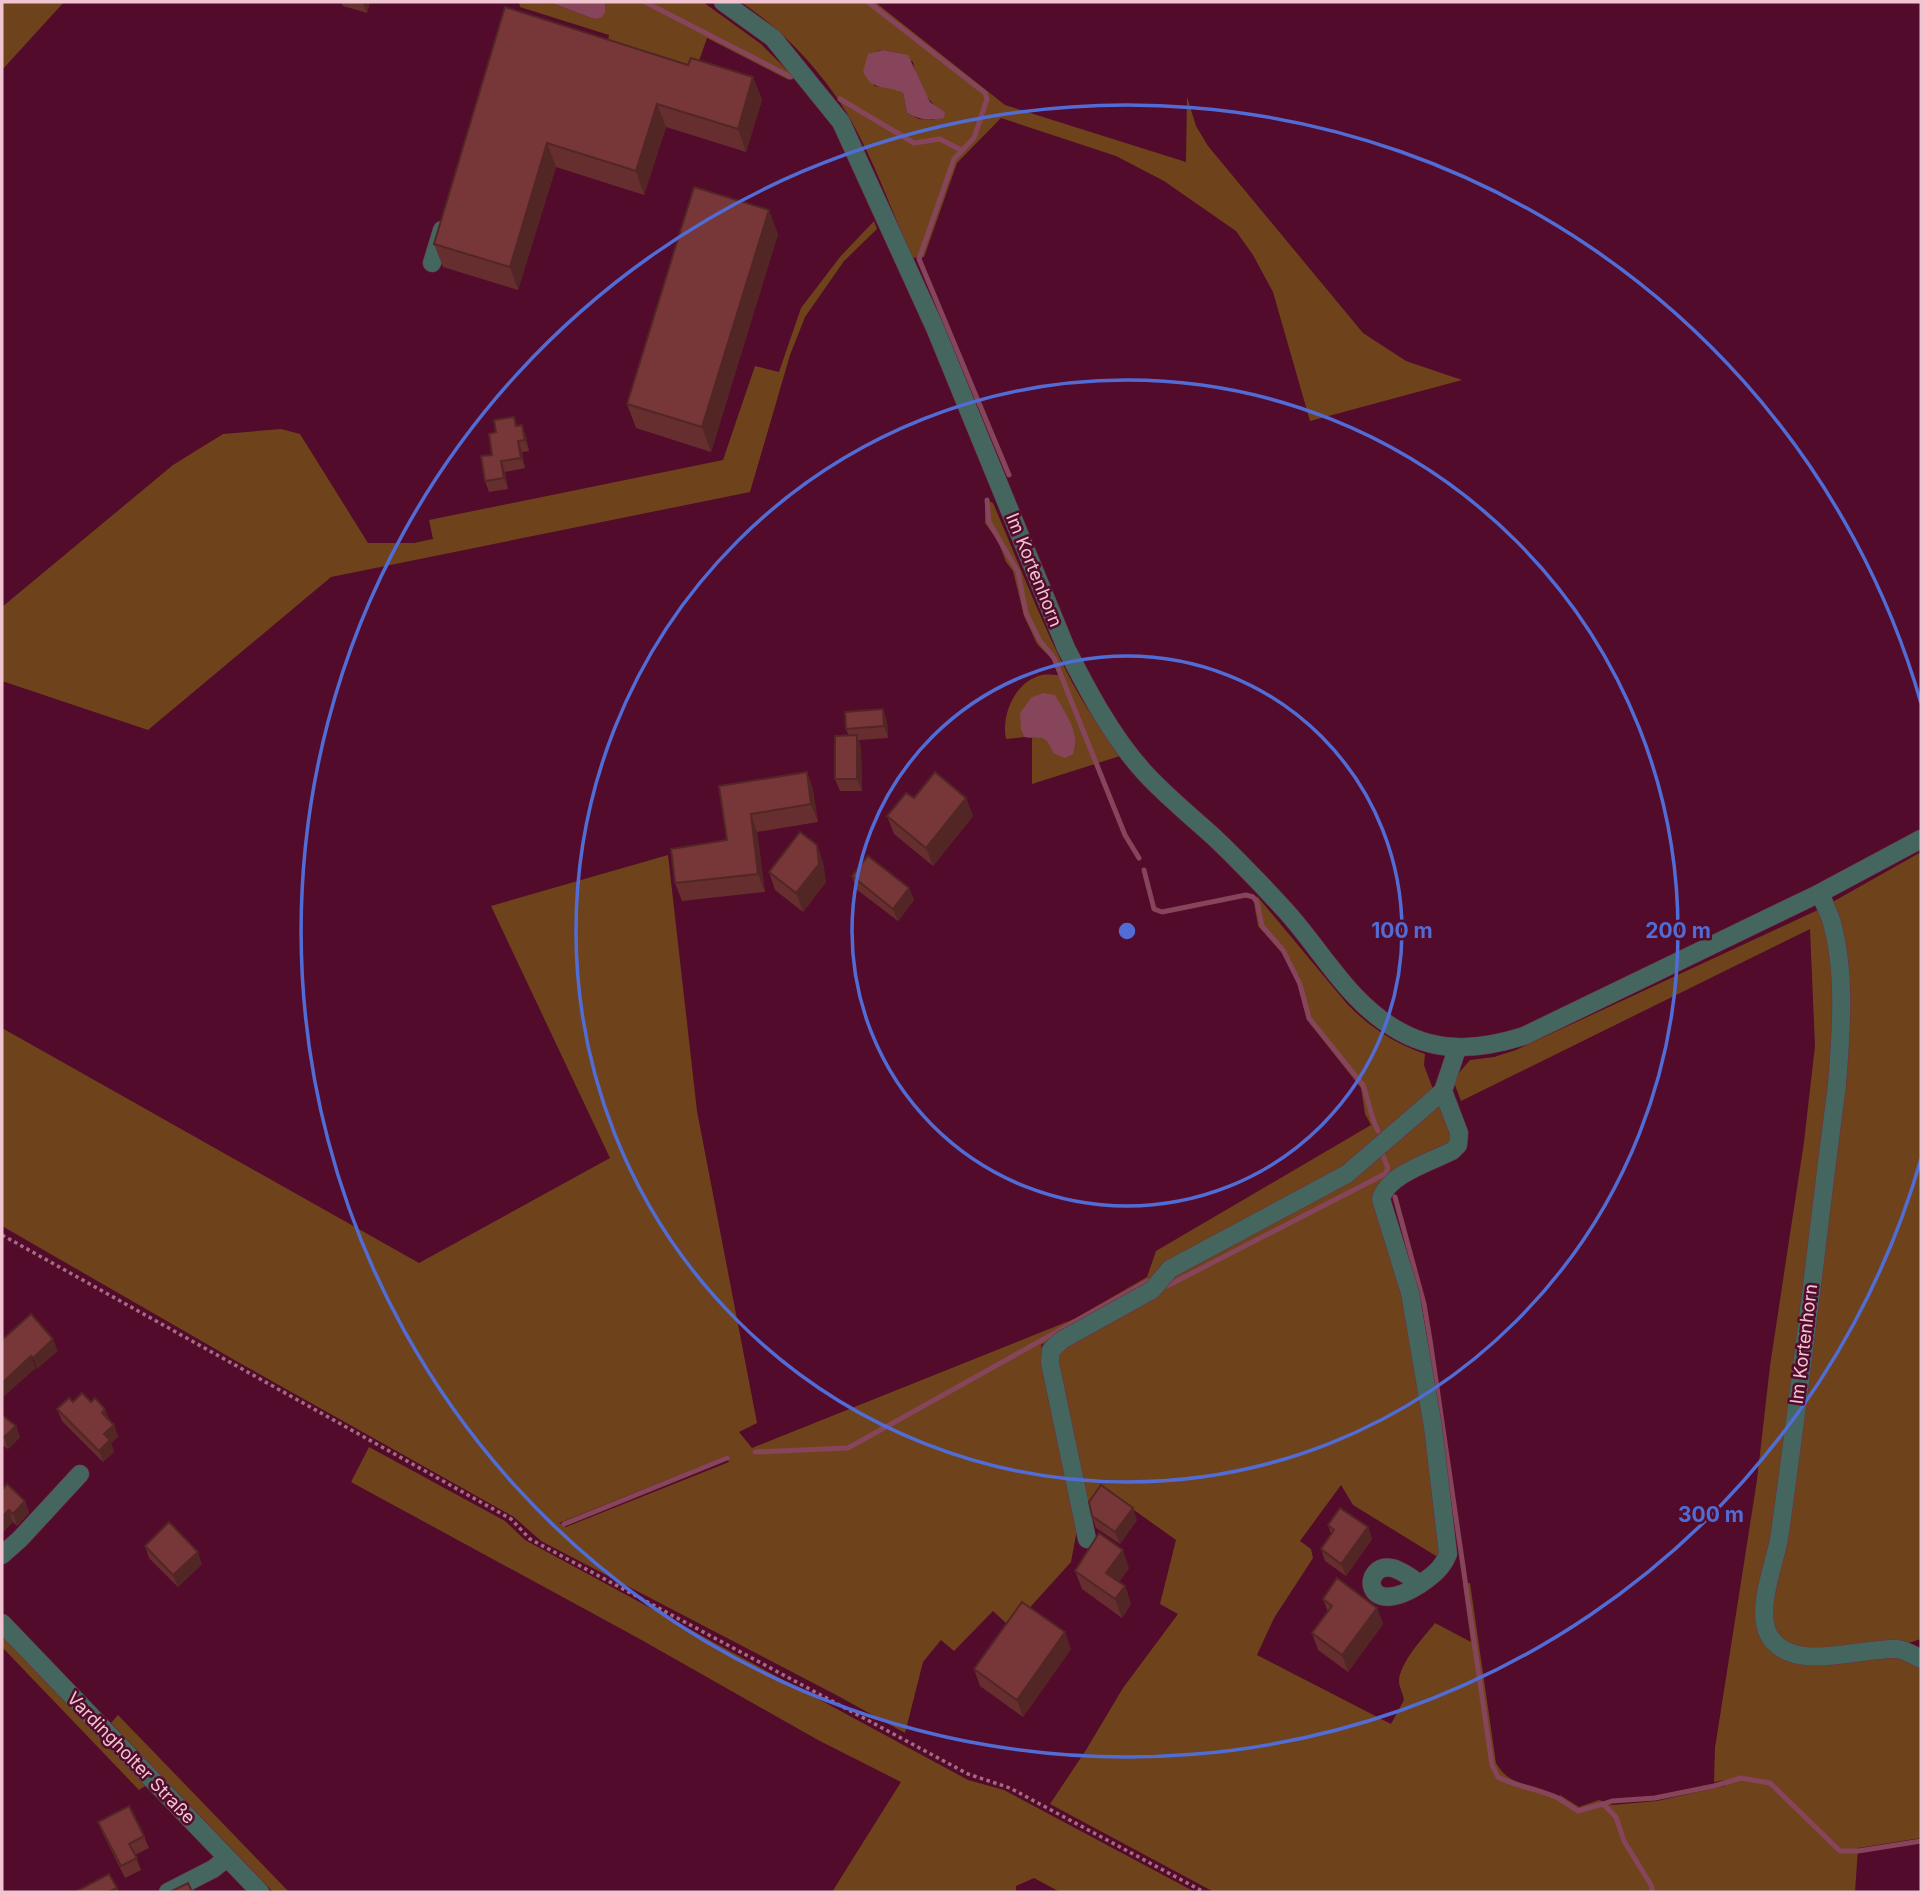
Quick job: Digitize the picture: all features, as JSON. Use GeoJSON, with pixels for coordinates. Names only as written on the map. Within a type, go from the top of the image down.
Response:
{"type":"FeatureCollection","features":[{"type":"Feature","properties":{"kind":"street","name":"Im Kortenhorn"},"geometry":{"type":"LineString","coordinates":[[723,2],[773,38],[841,122],[935,328],[1066,648],[1116,734],[1144,773],[1219,841],[1287,912],[1356,998],[1378,1019],[1403,1034],[1429,1044],[1457,1049],[1493,1045],[1524,1036],[1820,893],[1921,839]]}},
{"type":"Feature","properties":{"kind":"street"},"geometry":{"type":"LineString","coordinates":[[432,263],[448,211]]}},
{"type":"Feature","properties":{"kind":"street","name":"Im Kortenhorn"},"geometry":{"type":"LineString","coordinates":[[1820,893],[1832,923],[1838,959],[1840,1041],[1837,1085],[1778,1542],[1764,1619],[1767,1632],[1774,1642],[1783,1650],[1801,1655],[1821,1657],[1899,1649],[1921,1659]]}},
{"type":"Feature","properties":{"kind":"street"},"geometry":{"type":"LineString","coordinates":[[1087,1539],[1050,1363],[1051,1350],[1062,1340],[1152,1290],[1170,1269],[1347,1174],[1443,1091],[1457,1049]]}},
{"type":"Feature","properties":{"kind":"street"},"geometry":{"type":"LineString","coordinates":[[1420,1584],[1443,1567],[1448,1554],[1433,1427],[1410,1293],[1381,1199],[1384,1189],[1392,1180],[1452,1151],[1458,1145],[1459,1133],[1443,1091]]}},
{"type":"Feature","properties":{"kind":"street"},"geometry":{"type":"LineString","coordinates":[[2,1555],[80,1474]]}},
{"type":"Feature","properties":{"kind":"street","name":"Vardingholter Straße"},"geometry":{"type":"LineString","coordinates":[[2,1623],[260,1892]]}},
{"type":"Feature","properties":{"kind":"street"},"geometry":{"type":"LineString","coordinates":[[168,1892],[213,1869],[227,1858]]}},
{"type":"Feature","properties":{"kind":"path"},"geometry":{"type":"LineString","coordinates":[[2,1235],[511,1519],[530,1539],[968,1774],[1010,1788],[1204,1892]]}},
{"type":"Feature","properties":{"kind":"shaded area"},"geometry":{"type":"Polygon","coordinates":[[[2,2],[64,2],[2,70],[2,2]]]}},
{"type":"Feature","properties":{"kind":"shaded area"},"geometry":{"type":"Polygon","coordinates":[[[519,2],[549,2],[594,19],[605,12],[605,2],[703,2],[761,44],[792,75],[789,80],[707,38],[694,75],[606,50],[609,35],[520,7],[519,2]]]}},
{"type":"Feature","properties":{"kind":"shaded area"},"geometry":{"type":"Polygon","coordinates":[[[549,2],[605,2],[605,12],[602,17],[594,19],[549,2]]]}},
{"type":"Feature","properties":{"kind":"shaded area"},"geometry":{"type":"Polygon","coordinates":[[[741,2],[875,2],[1005,105],[1186,162],[1187,97],[1196,126],[1208,146],[1363,333],[1406,361],[1462,380],[1310,421],[1273,292],[1236,231],[1164,181],[1116,156],[1001,118],[957,163],[924,257],[912,258],[848,115],[826,83],[800,53],[757,13],[741,2]],[[877,51],[874,86],[896,89],[903,93],[907,113],[919,119],[934,120],[945,112],[923,91],[913,62],[898,53],[877,51]]]}},
{"type":"Feature","properties":{"kind":"shaded area"},"geometry":{"type":"Polygon","coordinates":[[[883,50],[908,55],[930,102],[945,112],[944,118],[925,119],[907,113],[903,93],[876,86],[867,79],[863,72],[868,54],[883,50]]]}},
{"type":"Feature","properties":{"kind":"shaded area"},"geometry":{"type":"Polygon","coordinates":[[[874,221],[877,229],[844,261],[805,317],[790,355],[750,492],[331,577],[148,730],[2,681],[2,607],[173,465],[223,434],[281,429],[300,434],[368,543],[414,543],[433,539],[429,520],[723,460],[755,366],[779,372],[801,308],[840,257],[874,221]]]}},
{"type":"Feature","properties":{"kind":"shaded area"},"geometry":{"type":"Polygon","coordinates":[[[985,499],[993,503],[1041,617],[1073,684],[1120,756],[1032,784],[1032,738],[1041,736],[1049,741],[1053,753],[1076,746],[1021,730],[1024,737],[1006,739],[1008,710],[1017,692],[1032,678],[1059,675],[1051,658],[1037,644],[1024,616],[1013,571],[1006,562],[998,541],[985,523],[985,499]]]}},
{"type":"Feature","properties":{"kind":"shaded area"},"geometry":{"type":"Polygon","coordinates":[[[1044,693],[1055,695],[1073,731],[1073,754],[1065,758],[1053,753],[1045,740],[1024,737],[1021,730],[1020,713],[1032,697],[1044,693]]]}},
{"type":"Feature","properties":{"kind":"shaded area"},"geometry":{"type":"Polygon","coordinates":[[[1921,852],[1921,1639],[1899,1646],[1800,1652],[1774,1636],[1768,1611],[1842,1095],[1829,904],[1921,852]]]}},
{"type":"Feature","properties":{"kind":"shaded area"},"geometry":{"type":"Polygon","coordinates":[[[668,855],[697,1111],[757,1423],[739,1432],[752,1448],[1074,1319],[1147,1277],[1156,1251],[1371,1125],[1365,1114],[1361,1088],[1307,1020],[1297,983],[1282,953],[1258,926],[1254,903],[1257,896],[1348,1005],[1374,1028],[1425,1054],[1424,1065],[1452,1141],[1387,1176],[1373,1194],[1402,1299],[1420,1389],[1441,1559],[1353,1505],[1341,1485],[1300,1541],[1311,1549],[1313,1558],[1274,1618],[1257,1655],[1391,1724],[1404,1700],[1399,1683],[1403,1668],[1412,1651],[1435,1623],[1471,1642],[1463,1584],[1470,1583],[1496,1763],[1506,1775],[1517,1782],[1544,1790],[1543,1793],[1558,1798],[1560,1795],[1579,1807],[1599,1800],[1612,1805],[1657,1801],[1725,1786],[1725,1780],[1714,1782],[1715,1748],[1757,1480],[1770,1366],[1804,1142],[1815,1046],[1810,929],[1461,1101],[1453,1080],[1470,1060],[1494,1057],[1516,1050],[1820,909],[1832,957],[1832,1082],[1773,1544],[1760,1597],[1781,1653],[1880,1654],[1921,1662],[1921,1838],[1858,1848],[1855,1892],[1214,1892],[1050,1804],[1123,1688],[1178,1614],[1160,1604],[1176,1540],[1106,1490],[1087,1517],[1057,1362],[1059,1353],[1150,1285],[1041,1345],[1079,1519],[1071,1562],[1023,1615],[1006,1623],[993,1611],[954,1651],[941,1640],[923,1662],[905,1733],[541,1541],[514,1517],[2,1226],[2,1028],[419,1263],[610,1158],[491,906],[668,855]],[[726,1456],[559,1523],[566,1527],[729,1462],[726,1456]]]}},
{"type":"Feature","properties":{"kind":"shaded area"},"geometry":{"type":"Polygon","coordinates":[[[369,1447],[505,1521],[525,1540],[968,1780],[1004,1790],[1195,1892],[1060,1892],[1034,1878],[1016,1886],[1016,1892],[832,1892],[901,1782],[818,1740],[638,1638],[351,1482],[369,1447]]]}},
{"type":"Feature","properties":{"kind":"shaded area"},"geometry":{"type":"Polygon","coordinates":[[[2,1633],[147,1785],[139,1790],[2,1647],[2,1633]]]}},
{"type":"Feature","properties":{"kind":"shaded area"},"geometry":{"type":"Polygon","coordinates":[[[118,1715],[289,1892],[273,1892],[111,1723],[118,1715]]]}},
{"type":"Feature","properties":{"kind":"building"},"geometry":{"type":"Polygon","coordinates":[[[505,7],[688,65],[691,58],[753,77],[738,129],[657,104],[636,171],[547,143],[510,267],[434,244],[505,7]]]}},
{"type":"Feature","properties":{"kind":"building"},"geometry":{"type":"Polygon","coordinates":[[[694,187],[769,210],[702,427],[627,404],[694,187]]]}},
{"type":"Feature","properties":{"kind":"building"},"geometry":{"type":"Polygon","coordinates":[[[514,417],[516,426],[522,425],[525,440],[518,441],[521,458],[501,461],[504,478],[485,481],[481,456],[492,455],[489,434],[496,432],[494,420],[514,417]]]}},
{"type":"Feature","properties":{"kind":"building"},"geometry":{"type":"Polygon","coordinates":[[[883,709],[884,726],[846,729],[845,712],[883,709]]]}},
{"type":"Feature","properties":{"kind":"building"},"geometry":{"type":"Polygon","coordinates":[[[857,735],[857,779],[835,779],[835,736],[857,735]]]}},
{"type":"Feature","properties":{"kind":"building"},"geometry":{"type":"Polygon","coordinates":[[[807,772],[811,804],[751,814],[758,874],[675,883],[671,849],[727,840],[719,786],[807,772]]]}},
{"type":"Feature","properties":{"kind":"building"},"geometry":{"type":"Polygon","coordinates":[[[935,772],[966,798],[926,848],[887,816],[906,793],[914,798],[935,772]]]}},
{"type":"Feature","properties":{"kind":"building"},"geometry":{"type":"Polygon","coordinates":[[[800,832],[817,845],[819,864],[796,893],[769,872],[800,832]]]}},
{"type":"Feature","properties":{"kind":"building"},"geometry":{"type":"Polygon","coordinates":[[[868,856],[909,888],[893,909],[852,876],[868,856]]]}},
{"type":"Feature","properties":{"kind":"building"},"geometry":{"type":"Polygon","coordinates":[[[31,1314],[53,1339],[2,1383],[2,1340],[31,1314]]]}},
{"type":"Feature","properties":{"kind":"building"},"geometry":{"type":"Polygon","coordinates":[[[82,1393],[91,1402],[95,1398],[105,1409],[102,1413],[114,1425],[104,1434],[110,1440],[99,1451],[57,1409],[69,1398],[73,1402],[82,1393]]]}},
{"type":"Feature","properties":{"kind":"building"},"geometry":{"type":"Polygon","coordinates":[[[2,1415],[16,1426],[4,1437],[2,1436],[2,1415]]]}},
{"type":"Feature","properties":{"kind":"building"},"geometry":{"type":"Polygon","coordinates":[[[7,1484],[25,1501],[13,1514],[9,1510],[2,1517],[2,1490],[7,1484]]]}},
{"type":"Feature","properties":{"kind":"building"},"geometry":{"type":"Polygon","coordinates":[[[1101,1485],[1133,1508],[1115,1532],[1092,1516],[1089,1502],[1101,1485]]]}},
{"type":"Feature","properties":{"kind":"building"},"geometry":{"type":"Polygon","coordinates":[[[1340,1508],[1368,1527],[1341,1564],[1321,1549],[1334,1530],[1328,1525],[1340,1508]]]}},
{"type":"Feature","properties":{"kind":"building"},"geometry":{"type":"Polygon","coordinates":[[[169,1522],[198,1552],[173,1575],[145,1546],[169,1522]]]}},
{"type":"Feature","properties":{"kind":"building"},"geometry":{"type":"Polygon","coordinates":[[[1099,1533],[1123,1550],[1106,1573],[1125,1586],[1115,1599],[1075,1571],[1099,1533]]]}},
{"type":"Feature","properties":{"kind":"building"},"geometry":{"type":"Polygon","coordinates":[[[1337,1578],[1377,1608],[1342,1655],[1312,1633],[1332,1606],[1323,1599],[1337,1578]]]}},
{"type":"Feature","properties":{"kind":"building"},"geometry":{"type":"Polygon","coordinates":[[[1022,1602],[1065,1632],[1017,1700],[974,1669],[1022,1602]]]}},
{"type":"Feature","properties":{"kind":"building"},"geometry":{"type":"Polygon","coordinates":[[[129,1806],[144,1836],[129,1844],[137,1858],[121,1866],[98,1822],[129,1806]]]}},
{"type":"Feature","properties":{"kind":"building"},"geometry":{"type":"Polygon","coordinates":[[[109,1874],[117,1888],[108,1892],[75,1892],[109,1874]]]}},
{"type":"Feature","properties":{"kind":"building"},"geometry":{"type":"Polygon","coordinates":[[[188,1883],[192,1892],[170,1892],[188,1883]]]}},
{"type":"Feature","properties":{"kind":"waterway"},"geometry":{"type":"LineString","coordinates":[[645,2],[791,77]]}},
{"type":"Feature","properties":{"kind":"waterway"},"geometry":{"type":"LineString","coordinates":[[868,2],[985,93],[987,99],[974,138],[954,159],[919,259],[1009,475]]}},
{"type":"Feature","properties":{"kind":"waterway"},"geometry":{"type":"LineString","coordinates":[[840,99],[914,143],[940,139],[961,150]]}},
{"type":"Feature","properties":{"kind":"waterway"},"geometry":{"type":"LineString","coordinates":[[987,500],[989,522],[1018,572],[1026,613],[1040,641],[1054,658],[1125,835],[1139,858]]}},
{"type":"Feature","properties":{"kind":"waterway"},"geometry":{"type":"LineString","coordinates":[[1144,870],[1154,909],[1162,912],[1246,895],[1253,897],[1257,902],[1262,926],[1283,950],[1300,984],[1309,1018],[1363,1085],[1378,1131]]}},
{"type":"Feature","properties":{"kind":"waterway"},"geometry":{"type":"LineString","coordinates":[[1167,1286],[1385,1174],[1388,1168],[1381,1151]]}},
{"type":"Feature","properties":{"kind":"waterway"},"geometry":{"type":"LineString","coordinates":[[1395,1197],[1424,1304],[1492,1765],[1498,1777],[1558,1798],[1578,1811],[1603,1804],[1616,1817],[1624,1841],[1653,1892]]}},
{"type":"Feature","properties":{"kind":"waterway"},"geometry":{"type":"LineString","coordinates":[[755,1452],[848,1448],[1148,1281]]}},
{"type":"Feature","properties":{"kind":"waterway"},"geometry":{"type":"LineString","coordinates":[[564,1524],[727,1458]]}},
{"type":"Feature","properties":{"kind":"waterway"},"geometry":{"type":"LineString","coordinates":[[1603,1804],[1655,1798],[1741,1778],[1770,1783],[1840,1851],[1858,1851],[1921,1841]]}}]}
